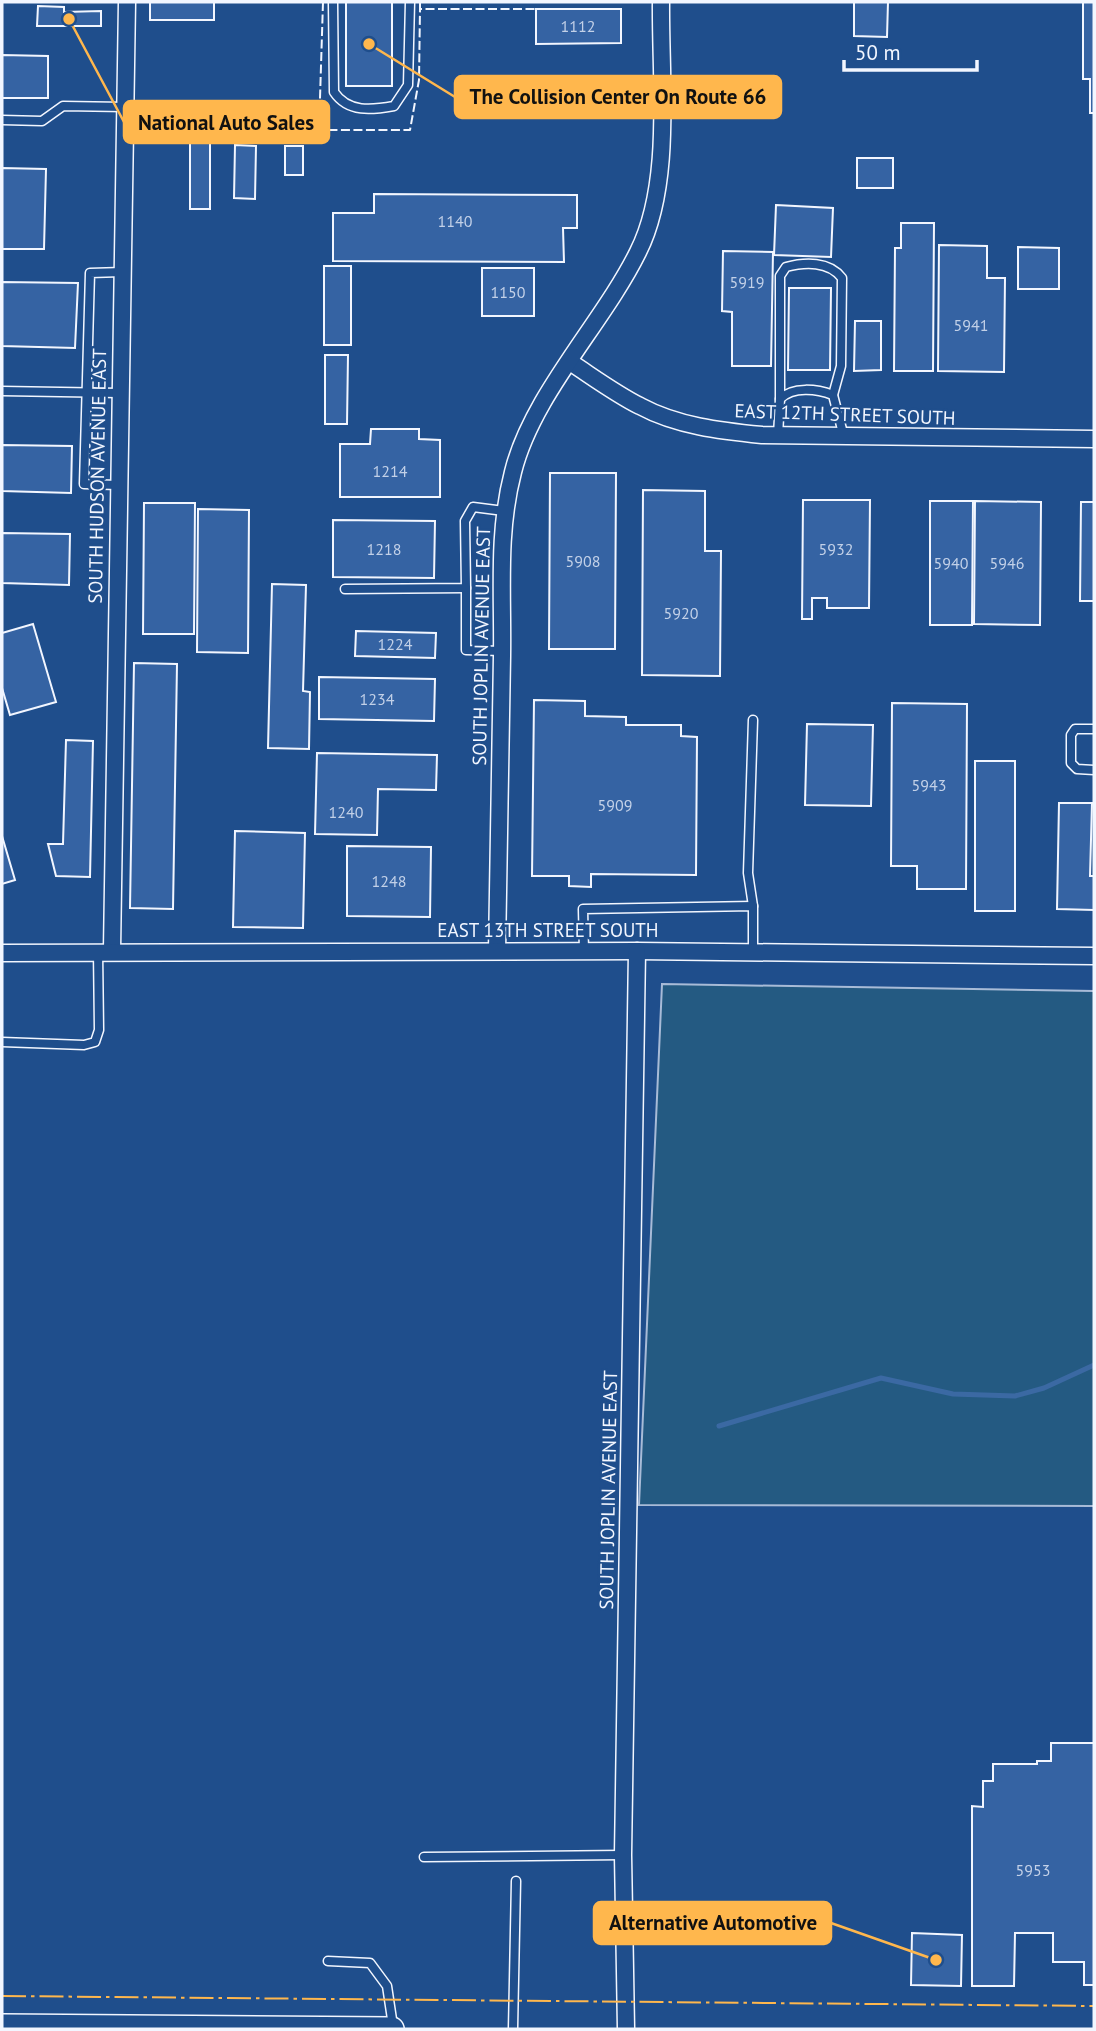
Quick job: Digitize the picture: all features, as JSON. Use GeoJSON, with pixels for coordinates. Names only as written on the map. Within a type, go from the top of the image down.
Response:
{"type":"FeatureCollection","features":[{"type":"Feature","properties":{"kind":"main road"},"geometry":{"type":"LineString","coordinates":[[2,2026],[392,2029]]}},
{"type":"Feature","properties":{"kind":"street","name":"SOUTH HUDSON AVENUE EAST"},"geometry":{"type":"LineString","coordinates":[[105,951],[118,485],[127,2]]}},
{"type":"Feature","properties":{"kind":"street","name":"SOUTH JOPLIN AVENUE EAST"},"geometry":{"type":"LineString","coordinates":[[497,951],[501,548],[504,512],[518,457],[538,414],[638,252],[650,219],[660,158],[661,2]]}},
{"type":"Feature","properties":{"kind":"street","name":"EAST 12TH STREET SOUTH"},"geometry":{"type":"LineString","coordinates":[[570,362],[640,407],[680,422],[724,432],[778,436],[1094,439]]}},
{"type":"Feature","properties":{"kind":"street","name":"SOUTH JOPLIN AVENUE EAST"},"geometry":{"type":"LineString","coordinates":[[626,2029],[622,1855],[637,951]]}},
{"type":"Feature","properties":{"kind":"street","name":"EAST 13TH STREET SOUTH"},"geometry":{"type":"LineString","coordinates":[[2,953],[637,951],[1094,956]]}},
{"type":"Feature","properties":{"kind":"lane"},"geometry":{"type":"LineString","coordinates":[[333,2],[334,92],[340,101],[354,108],[378,109],[394,106],[408,85],[410,2]]}},
{"type":"Feature","properties":{"kind":"lane"},"geometry":{"type":"LineString","coordinates":[[2,120],[42,121],[63,106],[125,107]]}},
{"type":"Feature","properties":{"kind":"lane"},"geometry":{"type":"LineString","coordinates":[[778,436],[780,276],[786,267],[797,264],[827,265],[842,278],[841,366],[833,396],[844,436]]}},
{"type":"Feature","properties":{"kind":"lane"},"geometry":{"type":"LineString","coordinates":[[118,485],[83,484],[90,273],[122,272]]}},
{"type":"Feature","properties":{"kind":"lane"},"geometry":{"type":"LineString","coordinates":[[2,391],[120,393]]}},
{"type":"Feature","properties":{"kind":"lane"},"geometry":{"type":"LineString","coordinates":[[780,399],[793,391],[824,392],[833,396]]}},
{"type":"Feature","properties":{"kind":"lane"},"geometry":{"type":"LineString","coordinates":[[502,651],[466,650],[465,521],[473,507],[504,512]]}},
{"type":"Feature","properties":{"kind":"lane"},"geometry":{"type":"LineString","coordinates":[[345,589],[466,589]]}},
{"type":"Feature","properties":{"kind":"lane"},"geometry":{"type":"LineString","coordinates":[[753,720],[748,873],[753,954]]}},
{"type":"Feature","properties":{"kind":"lane"},"geometry":{"type":"LineString","coordinates":[[1094,729],[1075,729],[1071,735],[1071,763],[1077,769],[1094,770]]}},
{"type":"Feature","properties":{"kind":"lane"},"geometry":{"type":"LineString","coordinates":[[584,951],[583,908],[752,906]]}},
{"type":"Feature","properties":{"kind":"lane"},"geometry":{"type":"LineString","coordinates":[[2,1042],[84,1045],[95,1042],[99,1030],[105,951]]}},
{"type":"Feature","properties":{"kind":"lane"},"geometry":{"type":"LineString","coordinates":[[424,1857],[622,1855]]}},
{"type":"Feature","properties":{"kind":"lane"},"geometry":{"type":"LineString","coordinates":[[513,2029],[516,1881]]}},
{"type":"Feature","properties":{"kind":"lane"},"geometry":{"type":"LineString","coordinates":[[328,1961],[370,1963],[387,1986],[392,2029]]}},
{"type":"Feature","properties":{"kind":"shaded area"},"geometry":{"type":"Polygon","coordinates":[[[662,984],[1094,991],[1094,1506],[639,1505],[662,984]]]}},
{"type":"Feature","properties":{"kind":"building"},"geometry":{"type":"Polygon","coordinates":[[[150,2],[214,2],[214,20],[150,20],[150,2]]]}},
{"type":"Feature","properties":{"kind":"building"},"geometry":{"type":"Polygon","coordinates":[[[346,2],[392,2],[392,86],[346,86],[346,2]]]}},
{"type":"Feature","properties":{"kind":"building"},"geometry":{"type":"Polygon","coordinates":[[[854,2],[888,2],[887,37],[854,36],[854,2]]]}},
{"type":"Feature","properties":{"kind":"building"},"geometry":{"type":"Polygon","coordinates":[[[1083,2],[1094,2],[1094,113],[1090,113],[1090,79],[1083,79],[1083,2]]]}},
{"type":"Feature","properties":{"kind":"building"},"geometry":{"type":"Polygon","coordinates":[[[38,6],[64,7],[64,12],[101,11],[101,26],[37,26],[38,6]]]}},
{"type":"Feature","properties":{"kind":"building"},"geometry":{"type":"Polygon","coordinates":[[[536,9],[621,9],[621,43],[536,44],[536,9]]]}},
{"type":"Feature","properties":{"kind":"building"},"geometry":{"type":"Polygon","coordinates":[[[2,55],[48,56],[48,98],[2,98],[2,55]]]}},
{"type":"Feature","properties":{"kind":"building"},"geometry":{"type":"Polygon","coordinates":[[[190,142],[210,143],[210,209],[190,209],[190,142]]]}},
{"type":"Feature","properties":{"kind":"building"},"geometry":{"type":"Polygon","coordinates":[[[235,145],[256,146],[255,199],[234,198],[235,145]]]}},
{"type":"Feature","properties":{"kind":"building"},"geometry":{"type":"Polygon","coordinates":[[[285,146],[303,146],[303,175],[285,175],[285,146]]]}},
{"type":"Feature","properties":{"kind":"building"},"geometry":{"type":"Polygon","coordinates":[[[857,158],[893,158],[893,188],[857,188],[857,158]]]}},
{"type":"Feature","properties":{"kind":"building"},"geometry":{"type":"Polygon","coordinates":[[[2,168],[46,169],[44,249],[2,249],[2,168]]]}},
{"type":"Feature","properties":{"kind":"building"},"geometry":{"type":"Polygon","coordinates":[[[374,194],[577,195],[577,228],[563,228],[564,262],[333,261],[333,213],[374,213],[374,194]]]}},
{"type":"Feature","properties":{"kind":"building"},"geometry":{"type":"Polygon","coordinates":[[[776,205],[833,208],[831,257],[774,255],[776,205]]]}},
{"type":"Feature","properties":{"kind":"building"},"geometry":{"type":"Polygon","coordinates":[[[901,223],[934,223],[933,371],[894,371],[895,248],[901,248],[901,223]]]}},
{"type":"Feature","properties":{"kind":"building"},"geometry":{"type":"Polygon","coordinates":[[[939,245],[987,246],[987,278],[1005,278],[1004,372],[938,371],[939,245]]]}},
{"type":"Feature","properties":{"kind":"building"},"geometry":{"type":"Polygon","coordinates":[[[1018,247],[1059,248],[1059,289],[1018,289],[1018,247]]]}},
{"type":"Feature","properties":{"kind":"building"},"geometry":{"type":"Polygon","coordinates":[[[723,251],[773,252],[771,366],[732,366],[732,312],[722,311],[723,251]]]}},
{"type":"Feature","properties":{"kind":"building"},"geometry":{"type":"Polygon","coordinates":[[[324,266],[351,266],[351,345],[324,345],[324,266]]]}},
{"type":"Feature","properties":{"kind":"building"},"geometry":{"type":"Polygon","coordinates":[[[482,268],[534,268],[534,316],[482,316],[482,268]]]}},
{"type":"Feature","properties":{"kind":"building"},"geometry":{"type":"Polygon","coordinates":[[[2,282],[78,283],[75,348],[2,346],[2,282]]]}},
{"type":"Feature","properties":{"kind":"building"},"geometry":{"type":"Polygon","coordinates":[[[789,288],[831,288],[830,370],[788,370],[789,288]]]}},
{"type":"Feature","properties":{"kind":"building"},"geometry":{"type":"Polygon","coordinates":[[[855,321],[881,321],[881,370],[854,371],[855,321]]]}},
{"type":"Feature","properties":{"kind":"building"},"geometry":{"type":"Polygon","coordinates":[[[325,355],[348,355],[347,424],[325,424],[325,355]]]}},
{"type":"Feature","properties":{"kind":"building"},"geometry":{"type":"Polygon","coordinates":[[[371,429],[419,429],[419,439],[440,440],[440,497],[340,497],[340,444],[370,444],[371,429]]]}},
{"type":"Feature","properties":{"kind":"building"},"geometry":{"type":"Polygon","coordinates":[[[2,445],[72,446],[71,493],[2,491],[2,445]]]}},
{"type":"Feature","properties":{"kind":"building"},"geometry":{"type":"Polygon","coordinates":[[[550,473],[616,473],[615,649],[549,649],[550,473]]]}},
{"type":"Feature","properties":{"kind":"building"},"geometry":{"type":"Polygon","coordinates":[[[643,490],[705,491],[705,551],[721,551],[720,676],[642,675],[643,490]]]}},
{"type":"Feature","properties":{"kind":"building"},"geometry":{"type":"Polygon","coordinates":[[[803,500],[870,500],[869,608],[827,608],[827,598],[812,598],[812,619],[802,619],[803,500]]]}},
{"type":"Feature","properties":{"kind":"building"},"geometry":{"type":"Polygon","coordinates":[[[930,501],[973,501],[972,625],[930,625],[930,501]]]}},
{"type":"Feature","properties":{"kind":"building"},"geometry":{"type":"Polygon","coordinates":[[[975,501],[1041,502],[1040,625],[974,624],[975,501]]]}},
{"type":"Feature","properties":{"kind":"building"},"geometry":{"type":"Polygon","coordinates":[[[1081,502],[1094,502],[1094,601],[1080,601],[1081,502]]]}},
{"type":"Feature","properties":{"kind":"building"},"geometry":{"type":"Polygon","coordinates":[[[144,503],[195,503],[194,634],[143,634],[144,503]]]}},
{"type":"Feature","properties":{"kind":"building"},"geometry":{"type":"Polygon","coordinates":[[[198,509],[249,510],[248,653],[197,652],[198,509]]]}},
{"type":"Feature","properties":{"kind":"building"},"geometry":{"type":"Polygon","coordinates":[[[333,520],[435,521],[434,578],[333,577],[333,520]]]}},
{"type":"Feature","properties":{"kind":"building"},"geometry":{"type":"Polygon","coordinates":[[[2,533],[70,534],[69,585],[2,583],[2,533]]]}},
{"type":"Feature","properties":{"kind":"building"},"geometry":{"type":"Polygon","coordinates":[[[272,584],[306,585],[303,691],[310,692],[309,749],[268,748],[272,584]]]}},
{"type":"Feature","properties":{"kind":"building"},"geometry":{"type":"Polygon","coordinates":[[[33,624],[56,702],[10,715],[2,688],[2,633],[33,624]]]}},
{"type":"Feature","properties":{"kind":"building"},"geometry":{"type":"Polygon","coordinates":[[[356,631],[436,633],[435,658],[355,656],[356,631]]]}},
{"type":"Feature","properties":{"kind":"building"},"geometry":{"type":"Polygon","coordinates":[[[134,663],[177,664],[173,909],[130,908],[134,663]]]}},
{"type":"Feature","properties":{"kind":"building"},"geometry":{"type":"Polygon","coordinates":[[[319,677],[435,679],[434,721],[319,719],[319,677]]]}},
{"type":"Feature","properties":{"kind":"building"},"geometry":{"type":"Polygon","coordinates":[[[534,700],[585,701],[585,716],[626,717],[626,725],[681,725],[681,736],[697,737],[696,875],[591,874],[591,887],[569,886],[569,876],[532,876],[534,700]]]}},
{"type":"Feature","properties":{"kind":"building"},"geometry":{"type":"Polygon","coordinates":[[[892,703],[967,704],[966,889],[917,889],[917,866],[891,866],[892,703]]]}},
{"type":"Feature","properties":{"kind":"building"},"geometry":{"type":"Polygon","coordinates":[[[807,724],[873,725],[871,806],[805,805],[807,724]]]}},
{"type":"Feature","properties":{"kind":"building"},"geometry":{"type":"Polygon","coordinates":[[[66,740],[93,741],[90,877],[56,876],[48,844],[63,844],[66,740]]]}},
{"type":"Feature","properties":{"kind":"building"},"geometry":{"type":"Polygon","coordinates":[[[317,753],[437,755],[436,790],[378,789],[377,835],[315,834],[317,753]]]}},
{"type":"Feature","properties":{"kind":"building"},"geometry":{"type":"Polygon","coordinates":[[[975,761],[1015,761],[1015,911],[975,911],[975,761]]]}},
{"type":"Feature","properties":{"kind":"building"},"geometry":{"type":"Polygon","coordinates":[[[1059,803],[1092,803],[1090,876],[1094,876],[1094,910],[1057,909],[1059,803]]]}},
{"type":"Feature","properties":{"kind":"building"},"geometry":{"type":"Polygon","coordinates":[[[235,831],[305,833],[303,928],[233,927],[235,831]]]}},
{"type":"Feature","properties":{"kind":"building"},"geometry":{"type":"Polygon","coordinates":[[[2,836],[15,880],[2,884],[2,836]]]}},
{"type":"Feature","properties":{"kind":"building"},"geometry":{"type":"Polygon","coordinates":[[[347,846],[431,847],[430,917],[347,916],[347,846]]]}},
{"type":"Feature","properties":{"kind":"building"},"geometry":{"type":"Polygon","coordinates":[[[1051,1743],[1094,1743],[1094,1985],[1084,1985],[1084,1962],[1053,1962],[1053,1933],[1015,1933],[1014,1986],[972,1986],[972,1806],[983,1807],[983,1781],[993,1781],[993,1764],[1037,1764],[1037,1761],[1051,1761],[1051,1743]]]}},
{"type":"Feature","properties":{"kind":"building"},"geometry":{"type":"Polygon","coordinates":[[[912,1933],[962,1935],[961,1986],[911,1985],[912,1933]]]}},
{"type":"Feature","properties":{"kind":"waterway"},"geometry":{"type":"LineString","coordinates":[[719,1426],[881,1378],[953,1394],[1015,1396],[1044,1388],[1094,1365]]}},
{"type":"Feature","properties":{"kind":"fence"},"geometry":{"type":"LineString","coordinates":[[323,2],[319,130],[410,130],[419,80],[420,9]]}},
{"type":"Feature","properties":{"kind":"fence"},"geometry":{"type":"LineString","coordinates":[[420,2],[420,9],[536,9]]}},
{"type":"Feature","properties":{"kind":"power"},"geometry":{"type":"LineString","coordinates":[[2,1996],[1094,2006]]}},
{"type":"Feature","properties":{"kind":"place","name":"National Auto Sales"},"geometry":{"type":"Point","coordinates":[69,19]}},
{"type":"Feature","properties":{"kind":"place","name":"The Collision Center On Route 66"},"geometry":{"type":"Point","coordinates":[369,44]}},
{"type":"Feature","properties":{"kind":"place","name":"Alternative Automotive"},"geometry":{"type":"Point","coordinates":[936,1960]}}]}
